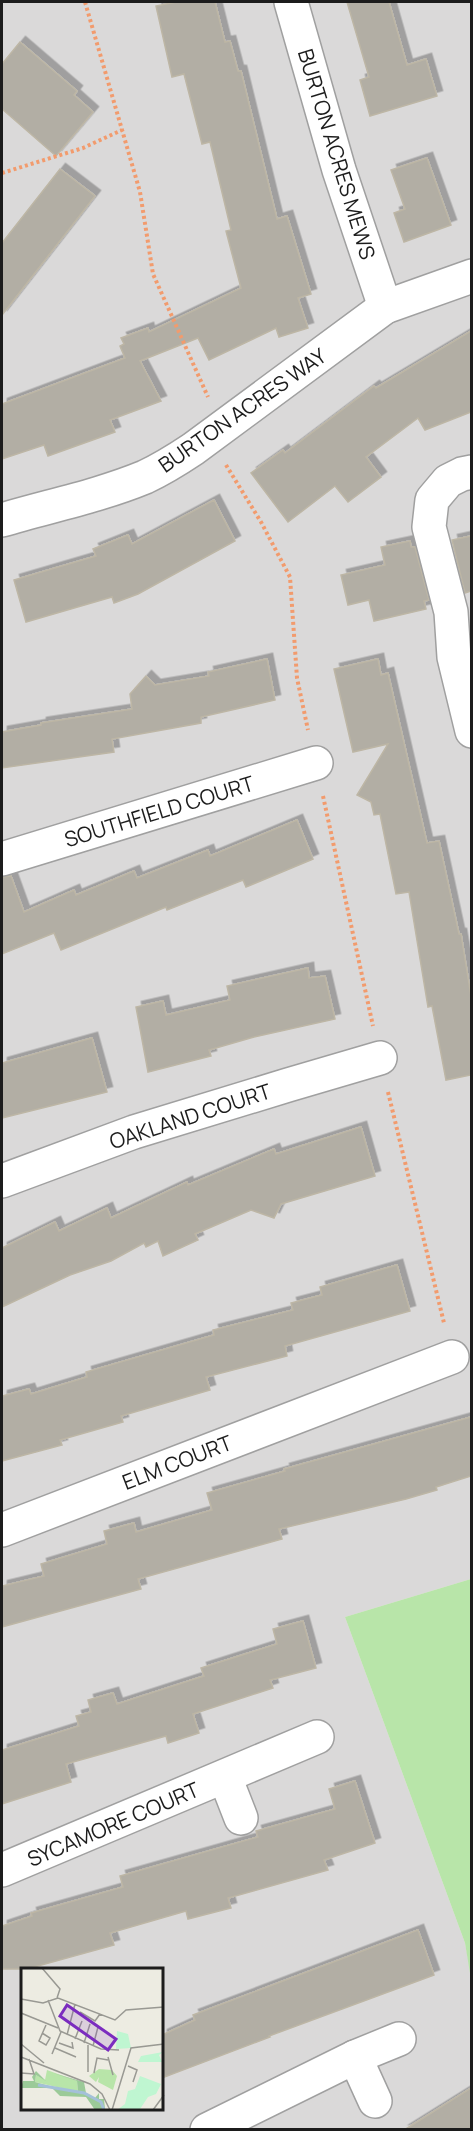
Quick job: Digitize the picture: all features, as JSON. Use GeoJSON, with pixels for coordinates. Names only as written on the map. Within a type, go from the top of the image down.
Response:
{"type":"FeatureCollection","features":[{"type":"Feature","properties":{"kind":"street","name":"BURTON ACRES MEWS"},"geometry":{"type":"LineString","coordinates":[[291,2],[339,170],[385,307]]}},
{"type":"Feature","properties":{"kind":"street","name":"BURTON ACRES WAY"},"geometry":{"type":"LineString","coordinates":[[2,520],[145,477],[170,464],[385,307],[471,276]]}},
{"type":"Feature","properties":{"kind":"street"},"geometry":{"type":"LineString","coordinates":[[471,472],[448,482],[432,500],[429,527],[451,612],[454,657],[471,731]]}},
{"type":"Feature","properties":{"kind":"street","name":"SOUTHFIELD COURT"},"geometry":{"type":"LineString","coordinates":[[2,859],[316,763]]}},
{"type":"Feature","properties":{"kind":"street","name":"OAKLAND COURT"},"geometry":{"type":"LineString","coordinates":[[2,1181],[134,1132],[380,1058]]}},
{"type":"Feature","properties":{"kind":"street","name":"ELM COURT"},"geometry":{"type":"LineString","coordinates":[[2,1530],[358,1406],[452,1357]]}},
{"type":"Feature","properties":{"kind":"street","name":"SYCAMORE COURT"},"geometry":{"type":"LineString","coordinates":[[2,1870],[317,1737]]}},
{"type":"Feature","properties":{"kind":"street","name":"SYCAMORE COURT"},"geometry":{"type":"LineString","coordinates":[[225,1777],[241,1818]]}},
{"type":"Feature","properties":{"kind":"street"},"geometry":{"type":"LineString","coordinates":[[207,2130],[355,2057],[399,2039]]}},
{"type":"Feature","properties":{"kind":"street"},"geometry":{"type":"LineString","coordinates":[[355,2057],[375,2101]]}},
{"type":"Feature","properties":{"kind":"path"},"geometry":{"type":"LineString","coordinates":[[85,2],[140,192],[153,274],[221,428],[226,465],[261,522],[290,577],[297,678],[316,763]]}},
{"type":"Feature","properties":{"kind":"path"},"geometry":{"type":"LineString","coordinates":[[2,173],[83,148],[122,130]]}},
{"type":"Feature","properties":{"kind":"shaded area"},"geometry":{"type":"Polygon","coordinates":[[[2,2],[471,2],[471,1579],[345,1617],[465,1943],[472,1979],[471,2129],[2,2130],[2,2]]]}},
{"type":"Feature","properties":{"kind":"green space"},"geometry":{"type":"Polygon","coordinates":[[[472,1579],[471,1979],[465,1943],[345,1617],[472,1579]]]}},
{"type":"Feature","properties":{"kind":"building"},"geometry":{"type":"Polygon","coordinates":[[[176,2],[215,2],[225,42],[230,41],[238,71],[241,71],[277,219],[287,216],[311,294],[298,298],[308,328],[279,337],[276,328],[209,360],[198,338],[140,361],[161,401],[110,420],[115,432],[48,456],[44,445],[2,459],[2,404],[125,358],[120,346],[124,344],[121,338],[148,328],[149,332],[241,288],[226,231],[231,230],[210,142],[202,144],[184,74],[172,77],[156,6],[176,2]]]}},
{"type":"Feature","properties":{"kind":"building"},"geometry":{"type":"Polygon","coordinates":[[[347,2],[389,2],[407,65],[426,59],[437,96],[370,116],[360,80],[369,77],[347,2]]]}},
{"type":"Feature","properties":{"kind":"building"},"geometry":{"type":"Polygon","coordinates":[[[20,42],[77,91],[74,95],[93,112],[56,156],[2,109],[2,64],[20,42]]]}},
{"type":"Feature","properties":{"kind":"building"},"geometry":{"type":"Polygon","coordinates":[[[427,158],[451,225],[404,242],[394,213],[405,209],[391,170],[427,158]]]}},
{"type":"Feature","properties":{"kind":"building"},"geometry":{"type":"Polygon","coordinates":[[[60,169],[95,196],[2,315],[2,243],[60,169]]]}},
{"type":"Feature","properties":{"kind":"building"},"geometry":{"type":"Polygon","coordinates":[[[471,331],[471,412],[425,430],[418,418],[366,457],[381,477],[348,502],[335,486],[288,522],[251,473],[283,450],[285,453],[374,386],[376,388],[471,331]]]}},
{"type":"Feature","properties":{"kind":"building"},"geometry":{"type":"Polygon","coordinates":[[[214,500],[235,541],[138,594],[114,603],[112,597],[26,622],[14,580],[96,556],[93,549],[128,535],[132,544],[214,500]]]}},
{"type":"Feature","properties":{"kind":"building"},"geometry":{"type":"Polygon","coordinates":[[[471,536],[471,591],[465,593],[452,540],[471,536]]]}},
{"type":"Feature","properties":{"kind":"building"},"geometry":{"type":"Polygon","coordinates":[[[410,541],[411,547],[415,547],[429,600],[424,601],[426,609],[374,621],[369,600],[348,605],[341,575],[385,565],[381,547],[410,541]]]}},
{"type":"Feature","properties":{"kind":"building"},"geometry":{"type":"Polygon","coordinates":[[[267,659],[275,700],[201,717],[201,723],[112,739],[114,752],[2,768],[2,732],[41,725],[41,723],[132,709],[130,694],[146,676],[155,685],[209,676],[208,672],[267,659]]]}},
{"type":"Feature","properties":{"kind":"building"},"geometry":{"type":"Polygon","coordinates":[[[378,659],[381,675],[388,673],[427,843],[439,841],[459,934],[461,934],[471,996],[471,1075],[446,1080],[432,1006],[428,1007],[409,892],[396,894],[380,814],[374,815],[371,802],[357,795],[388,744],[353,752],[334,669],[378,659]]]}},
{"type":"Feature","properties":{"kind":"building"},"geometry":{"type":"Polygon","coordinates":[[[297,820],[313,859],[246,887],[243,880],[167,910],[166,907],[61,950],[54,933],[2,954],[2,877],[11,876],[24,912],[74,890],[76,895],[134,871],[137,878],[208,850],[210,856],[297,820]]]}},
{"type":"Feature","properties":{"kind":"building"},"geometry":{"type":"Polygon","coordinates":[[[308,968],[309,978],[325,976],[335,1019],[254,1037],[209,1050],[211,1056],[148,1072],[136,1007],[163,1001],[166,1015],[230,1000],[227,986],[308,968]]]}},
{"type":"Feature","properties":{"kind":"building"},"geometry":{"type":"Polygon","coordinates":[[[92,1038],[107,1092],[2,1118],[2,1063],[92,1038]]]}},
{"type":"Feature","properties":{"kind":"building"},"geometry":{"type":"Polygon","coordinates":[[[361,1127],[375,1176],[281,1204],[274,1218],[251,1210],[195,1234],[198,1240],[163,1256],[158,1241],[146,1247],[144,1243],[111,1261],[70,1275],[2,1307],[2,1248],[55,1222],[59,1231],[107,1208],[111,1218],[187,1182],[188,1185],[274,1149],[276,1154],[361,1127]]]}},
{"type":"Feature","properties":{"kind":"building"},"geometry":{"type":"Polygon","coordinates":[[[397,1265],[410,1311],[285,1346],[287,1356],[206,1377],[210,1390],[121,1416],[123,1422],[60,1440],[62,1445],[2,1461],[2,1396],[29,1389],[31,1394],[87,1377],[86,1372],[214,1335],[213,1330],[293,1310],[291,1303],[322,1295],[320,1287],[397,1265]]]}},
{"type":"Feature","properties":{"kind":"building"},"geometry":{"type":"Polygon","coordinates":[[[471,1417],[471,1476],[436,1487],[437,1490],[406,1499],[279,1529],[282,1539],[138,1579],[141,1589],[2,1627],[2,1586],[44,1576],[41,1564],[107,1544],[104,1531],[134,1523],[136,1532],[212,1510],[207,1493],[471,1417]]]}},
{"type":"Feature","properties":{"kind":"building"},"geometry":{"type":"Polygon","coordinates":[[[303,1621],[316,1668],[270,1680],[273,1688],[193,1714],[199,1733],[168,1743],[166,1736],[66,1764],[71,1782],[2,1804],[2,1750],[79,1726],[76,1716],[91,1712],[88,1700],[113,1693],[117,1704],[204,1676],[201,1668],[277,1644],[273,1629],[303,1621]]]}},
{"type":"Feature","properties":{"kind":"building"},"geometry":{"type":"Polygon","coordinates":[[[355,1781],[375,1843],[324,1860],[328,1870],[228,1898],[231,1908],[188,1919],[186,1911],[110,1933],[114,1945],[31,1968],[2,1969],[2,1926],[32,1916],[31,1913],[123,1887],[120,1876],[258,1837],[256,1831],[335,1809],[329,1789],[355,1781]]]}},
{"type":"Feature","properties":{"kind":"building"},"geometry":{"type":"Polygon","coordinates":[[[418,1930],[434,1975],[164,2077],[164,2034],[195,2020],[193,2015],[418,1930]]]}},
{"type":"Feature","properties":{"kind":"building"},"geometry":{"type":"Polygon","coordinates":[[[471,2088],[471,2130],[404,2130],[471,2088]]]}}]}
